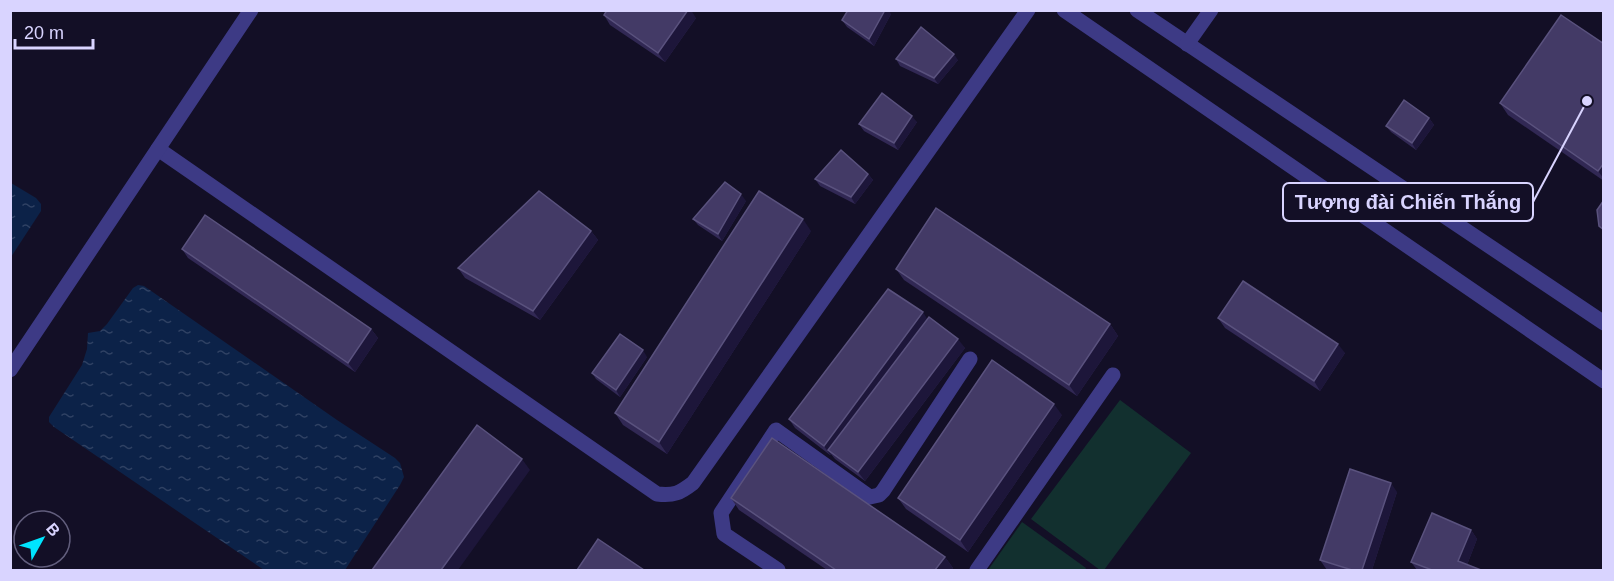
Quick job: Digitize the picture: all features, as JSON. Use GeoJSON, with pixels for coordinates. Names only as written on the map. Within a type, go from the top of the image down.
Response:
{"type":"FeatureCollection","features":[{"type":"Feature","properties":{"kind":"lane"},"geometry":{"type":"LineString","coordinates":[[10,370],[251,10]]}},
{"type":"Feature","properties":{"kind":"lane"},"geometry":{"type":"LineString","coordinates":[[159,149],[657,494],[670,495],[682,491],[693,483],[1028,10]]}},
{"type":"Feature","properties":{"kind":"lane"},"geometry":{"type":"LineString","coordinates":[[1064,10],[1604,381]]}},
{"type":"Feature","properties":{"kind":"lane"},"geometry":{"type":"LineString","coordinates":[[1137,10],[1604,323]]}},
{"type":"Feature","properties":{"kind":"lane"},"geometry":{"type":"LineString","coordinates":[[1187,44],[1211,10]]}},
{"type":"Feature","properties":{"kind":"lane"},"geometry":{"type":"LineString","coordinates":[[778,570],[724,534],[721,513],[776,430],[870,497],[879,495],[970,359]]}},
{"type":"Feature","properties":{"kind":"lane"},"geometry":{"type":"LineString","coordinates":[[977,570],[1113,375]]}},
{"type":"Feature","properties":{"kind":"green space"},"geometry":{"type":"Polygon","coordinates":[[[1120,400],[1191,453],[1104,570],[1100,570],[1031,519],[1120,400]]]}},
{"type":"Feature","properties":{"kind":"green space"},"geometry":{"type":"Polygon","coordinates":[[[1022,522],[1086,568],[1085,570],[988,570],[1022,522]]]}},
{"type":"Feature","properties":{"kind":"water"},"geometry":{"type":"Polygon","coordinates":[[[11,183],[36,198],[41,204],[41,211],[11,257],[11,183]]]}},
{"type":"Feature","properties":{"kind":"water"},"geometry":{"type":"Polygon","coordinates":[[[138,285],[144,286],[400,463],[404,477],[400,485],[345,570],[264,570],[49,422],[49,417],[82,365],[87,349],[88,333],[100,331],[133,288],[138,285]]]}},
{"type":"Feature","properties":{"kind":"building"},"geometry":{"type":"Polygon","coordinates":[[[607,10],[688,10],[658,53],[604,15],[607,10]]]}},
{"type":"Feature","properties":{"kind":"building"},"geometry":{"type":"Polygon","coordinates":[[[848,10],[885,10],[869,39],[842,20],[848,10]]]}},
{"type":"Feature","properties":{"kind":"building"},"geometry":{"type":"Polygon","coordinates":[[[1561,15],[1604,44],[1604,163],[1598,171],[1500,103],[1561,15]]]}},
{"type":"Feature","properties":{"kind":"building"},"geometry":{"type":"Polygon","coordinates":[[[921,27],[954,54],[934,78],[896,59],[921,27]]]}},
{"type":"Feature","properties":{"kind":"building"},"geometry":{"type":"Polygon","coordinates":[[[882,93],[912,116],[894,143],[859,124],[882,93]]]}},
{"type":"Feature","properties":{"kind":"building"},"geometry":{"type":"Polygon","coordinates":[[[1404,100],[1429,118],[1412,143],[1386,126],[1404,100]]]}},
{"type":"Feature","properties":{"kind":"building"},"geometry":{"type":"Polygon","coordinates":[[[841,150],[868,174],[851,197],[815,179],[841,150]]]}},
{"type":"Feature","properties":{"kind":"building"},"geometry":{"type":"Polygon","coordinates":[[[725,182],[741,194],[718,234],[693,219],[725,182]]]}},
{"type":"Feature","properties":{"kind":"building"},"geometry":{"type":"Polygon","coordinates":[[[539,191],[591,231],[533,311],[458,268],[539,191]]]}},
{"type":"Feature","properties":{"kind":"building"},"geometry":{"type":"Polygon","coordinates":[[[759,191],[803,219],[659,442],[615,413],[759,191]]]}},
{"type":"Feature","properties":{"kind":"building"},"geometry":{"type":"Polygon","coordinates":[[[1604,200],[1604,230],[1599,226],[1597,210],[1604,200]]]}},
{"type":"Feature","properties":{"kind":"building"},"geometry":{"type":"Polygon","coordinates":[[[936,208],[1110,324],[1069,385],[896,269],[936,208]]]}},
{"type":"Feature","properties":{"kind":"building"},"geometry":{"type":"Polygon","coordinates":[[[205,215],[371,329],[348,363],[182,249],[205,215]]]}},
{"type":"Feature","properties":{"kind":"building"},"geometry":{"type":"Polygon","coordinates":[[[1243,281],[1338,344],[1314,381],[1218,318],[1243,281]]]}},
{"type":"Feature","properties":{"kind":"building"},"geometry":{"type":"Polygon","coordinates":[[[888,289],[923,312],[824,446],[789,419],[888,289]]]}},
{"type":"Feature","properties":{"kind":"building"},"geometry":{"type":"Polygon","coordinates":[[[929,317],[958,339],[858,472],[828,450],[929,317]]]}},
{"type":"Feature","properties":{"kind":"building"},"geometry":{"type":"Polygon","coordinates":[[[620,334],[643,350],[616,390],[592,373],[620,334]]]}},
{"type":"Feature","properties":{"kind":"building"},"geometry":{"type":"Polygon","coordinates":[[[992,360],[1054,404],[960,540],[898,498],[992,360]]]}},
{"type":"Feature","properties":{"kind":"building"},"geometry":{"type":"Polygon","coordinates":[[[477,425],[522,459],[441,570],[372,570],[477,425]]]}},
{"type":"Feature","properties":{"kind":"building"},"geometry":{"type":"Polygon","coordinates":[[[772,438],[945,557],[935,570],[836,570],[731,498],[772,438]]]}},
{"type":"Feature","properties":{"kind":"building"},"geometry":{"type":"Polygon","coordinates":[[[1350,469],[1391,483],[1362,570],[1352,570],[1320,560],[1350,469]]]}},
{"type":"Feature","properties":{"kind":"building"},"geometry":{"type":"Polygon","coordinates":[[[1432,513],[1471,530],[1458,561],[1481,570],[1432,570],[1411,562],[1432,513]]]}},
{"type":"Feature","properties":{"kind":"building"},"geometry":{"type":"Polygon","coordinates":[[[598,539],[644,570],[577,570],[598,539]]]}},
{"type":"Feature","properties":{"kind":"place","name":"Tượng đài Chiến Thắng"},"geometry":{"type":"Point","coordinates":[1587,101]}}]}
